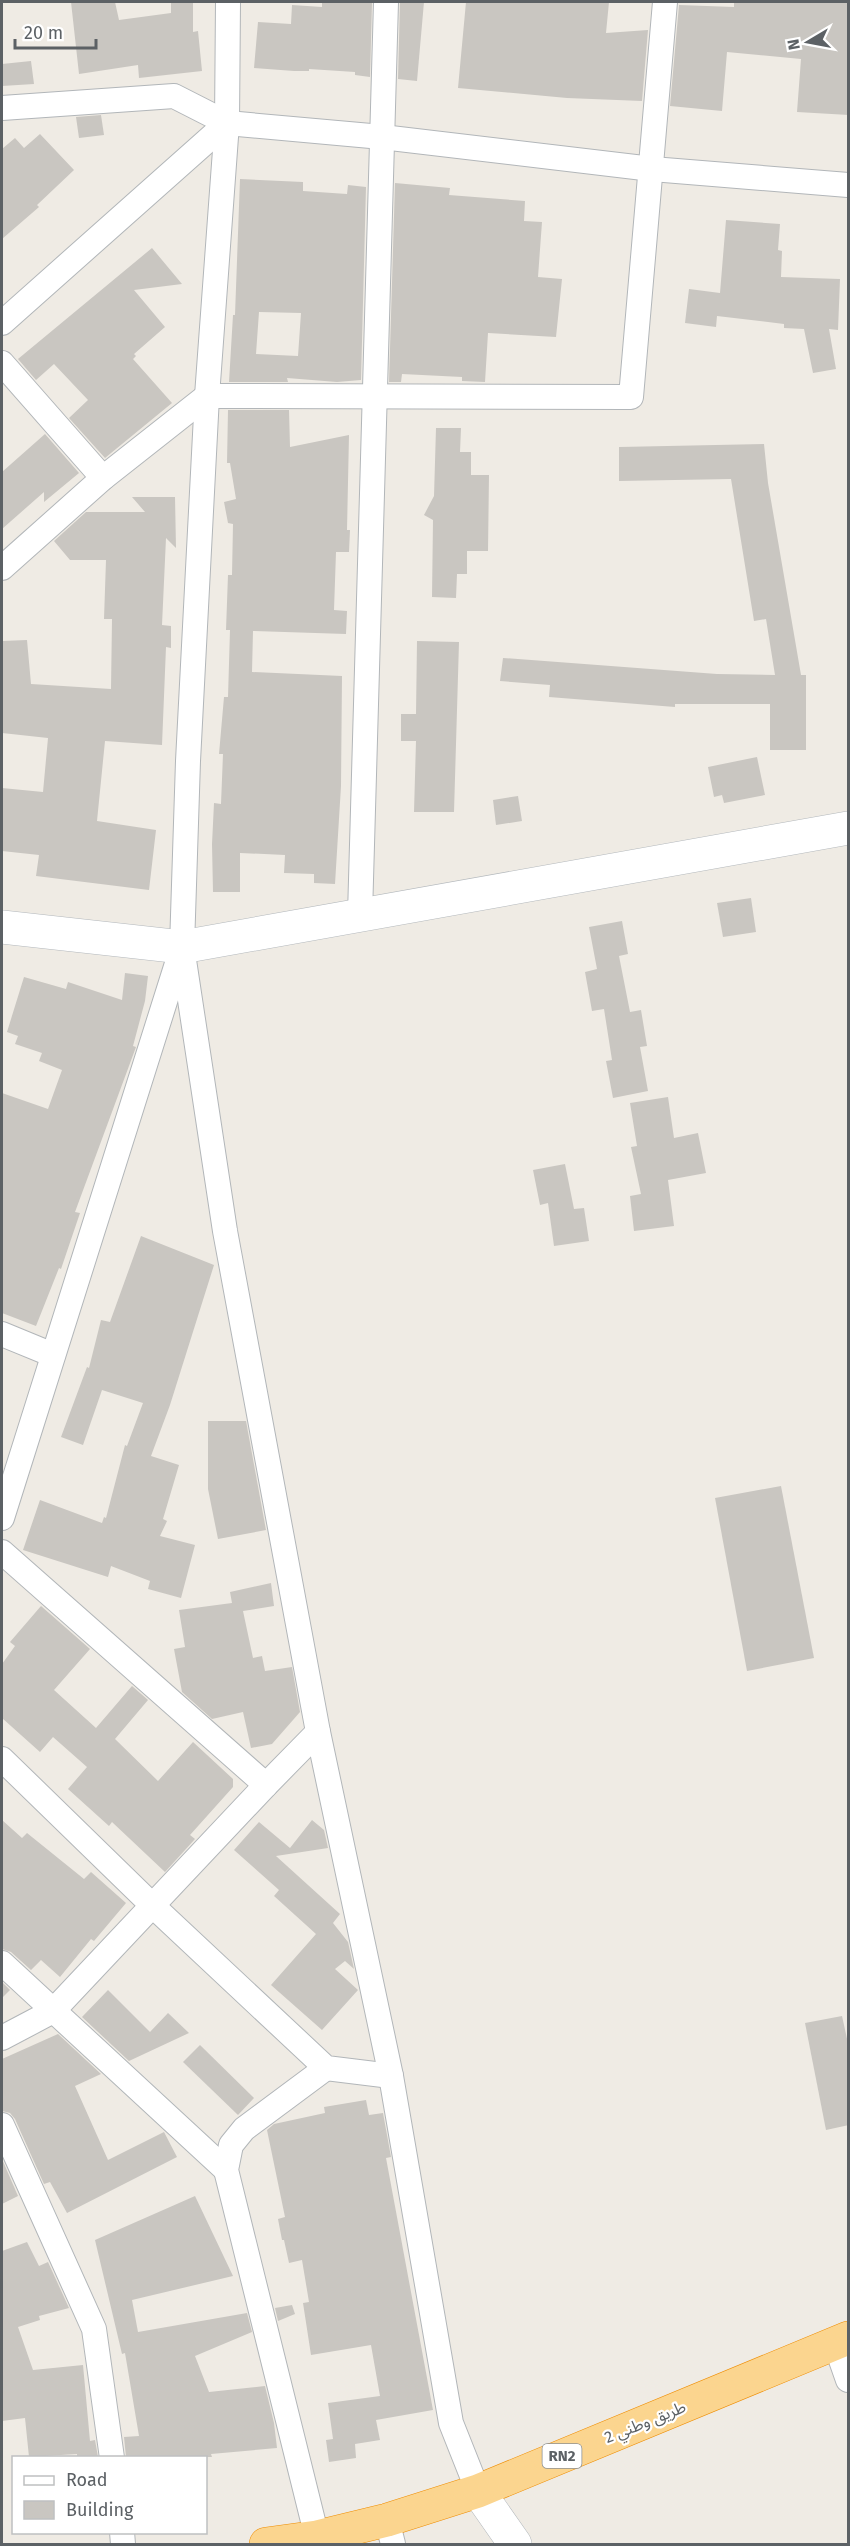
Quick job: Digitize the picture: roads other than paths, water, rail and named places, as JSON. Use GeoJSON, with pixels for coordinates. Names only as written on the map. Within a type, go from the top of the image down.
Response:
{"type":"FeatureCollection","features":[{"type":"Feature","properties":{"kind":"highway","name":"طريق وطني 2"},"geometry":{"type":"LineString","coordinates":[[266,2544],[317,2537],[390,2532],[478,2491],[842,2341]]}},
{"type":"Feature","properties":{"kind":"street"},"geometry":{"type":"LineString","coordinates":[[228,2],[227,123],[207,396],[188,761],[182,946],[225,1231],[318,1732],[391,2076],[452,2422],[478,2491],[515,2544]]}},
{"type":"Feature","properties":{"kind":"street"},"geometry":{"type":"LineString","coordinates":[[360,915],[386,2]]}},
{"type":"Feature","properties":{"kind":"street"},"geometry":{"type":"LineString","coordinates":[[2,568],[103,478],[207,396],[631,397],[652,169],[664,2]]}},
{"type":"Feature","properties":{"kind":"street"},"geometry":{"type":"LineString","coordinates":[[2,108],[174,96],[227,123],[382,136],[652,169],[849,185]]}},
{"type":"Feature","properties":{"kind":"street"},"geometry":{"type":"LineString","coordinates":[[2,323],[227,123]]}},
{"type":"Feature","properties":{"kind":"street"},"geometry":{"type":"LineString","coordinates":[[2,363],[103,478]]}},
{"type":"Feature","properties":{"kind":"street"},"geometry":{"type":"LineString","coordinates":[[2,927],[182,946],[849,828]]}},
{"type":"Feature","properties":{"kind":"street"},"geometry":{"type":"LineString","coordinates":[[2,1518],[182,946]]}},
{"type":"Feature","properties":{"kind":"street"},"geometry":{"type":"LineString","coordinates":[[2,1334],[53,1355]]}},
{"type":"Feature","properties":{"kind":"street"},"geometry":{"type":"LineString","coordinates":[[2,1552],[266,1785]]}},
{"type":"Feature","properties":{"kind":"street"},"geometry":{"type":"LineString","coordinates":[[2,2038],[53,2012],[318,1732]]}},
{"type":"Feature","properties":{"kind":"street"},"geometry":{"type":"LineString","coordinates":[[2,1759],[326,2068],[391,2076]]}},
{"type":"Feature","properties":{"kind":"street"},"geometry":{"type":"LineString","coordinates":[[2,1963],[226,2170]]}},
{"type":"Feature","properties":{"kind":"street"},"geometry":{"type":"LineString","coordinates":[[317,2537],[226,2170],[231,2145],[244,2129],[326,2068]]}},
{"type":"Feature","properties":{"kind":"street"},"geometry":{"type":"LineString","coordinates":[[2,2125],[94,2329],[112,2456]]}},
{"type":"Feature","properties":{"kind":"street"},"geometry":{"type":"LineString","coordinates":[[842,2341],[849,2380]]}}]}
